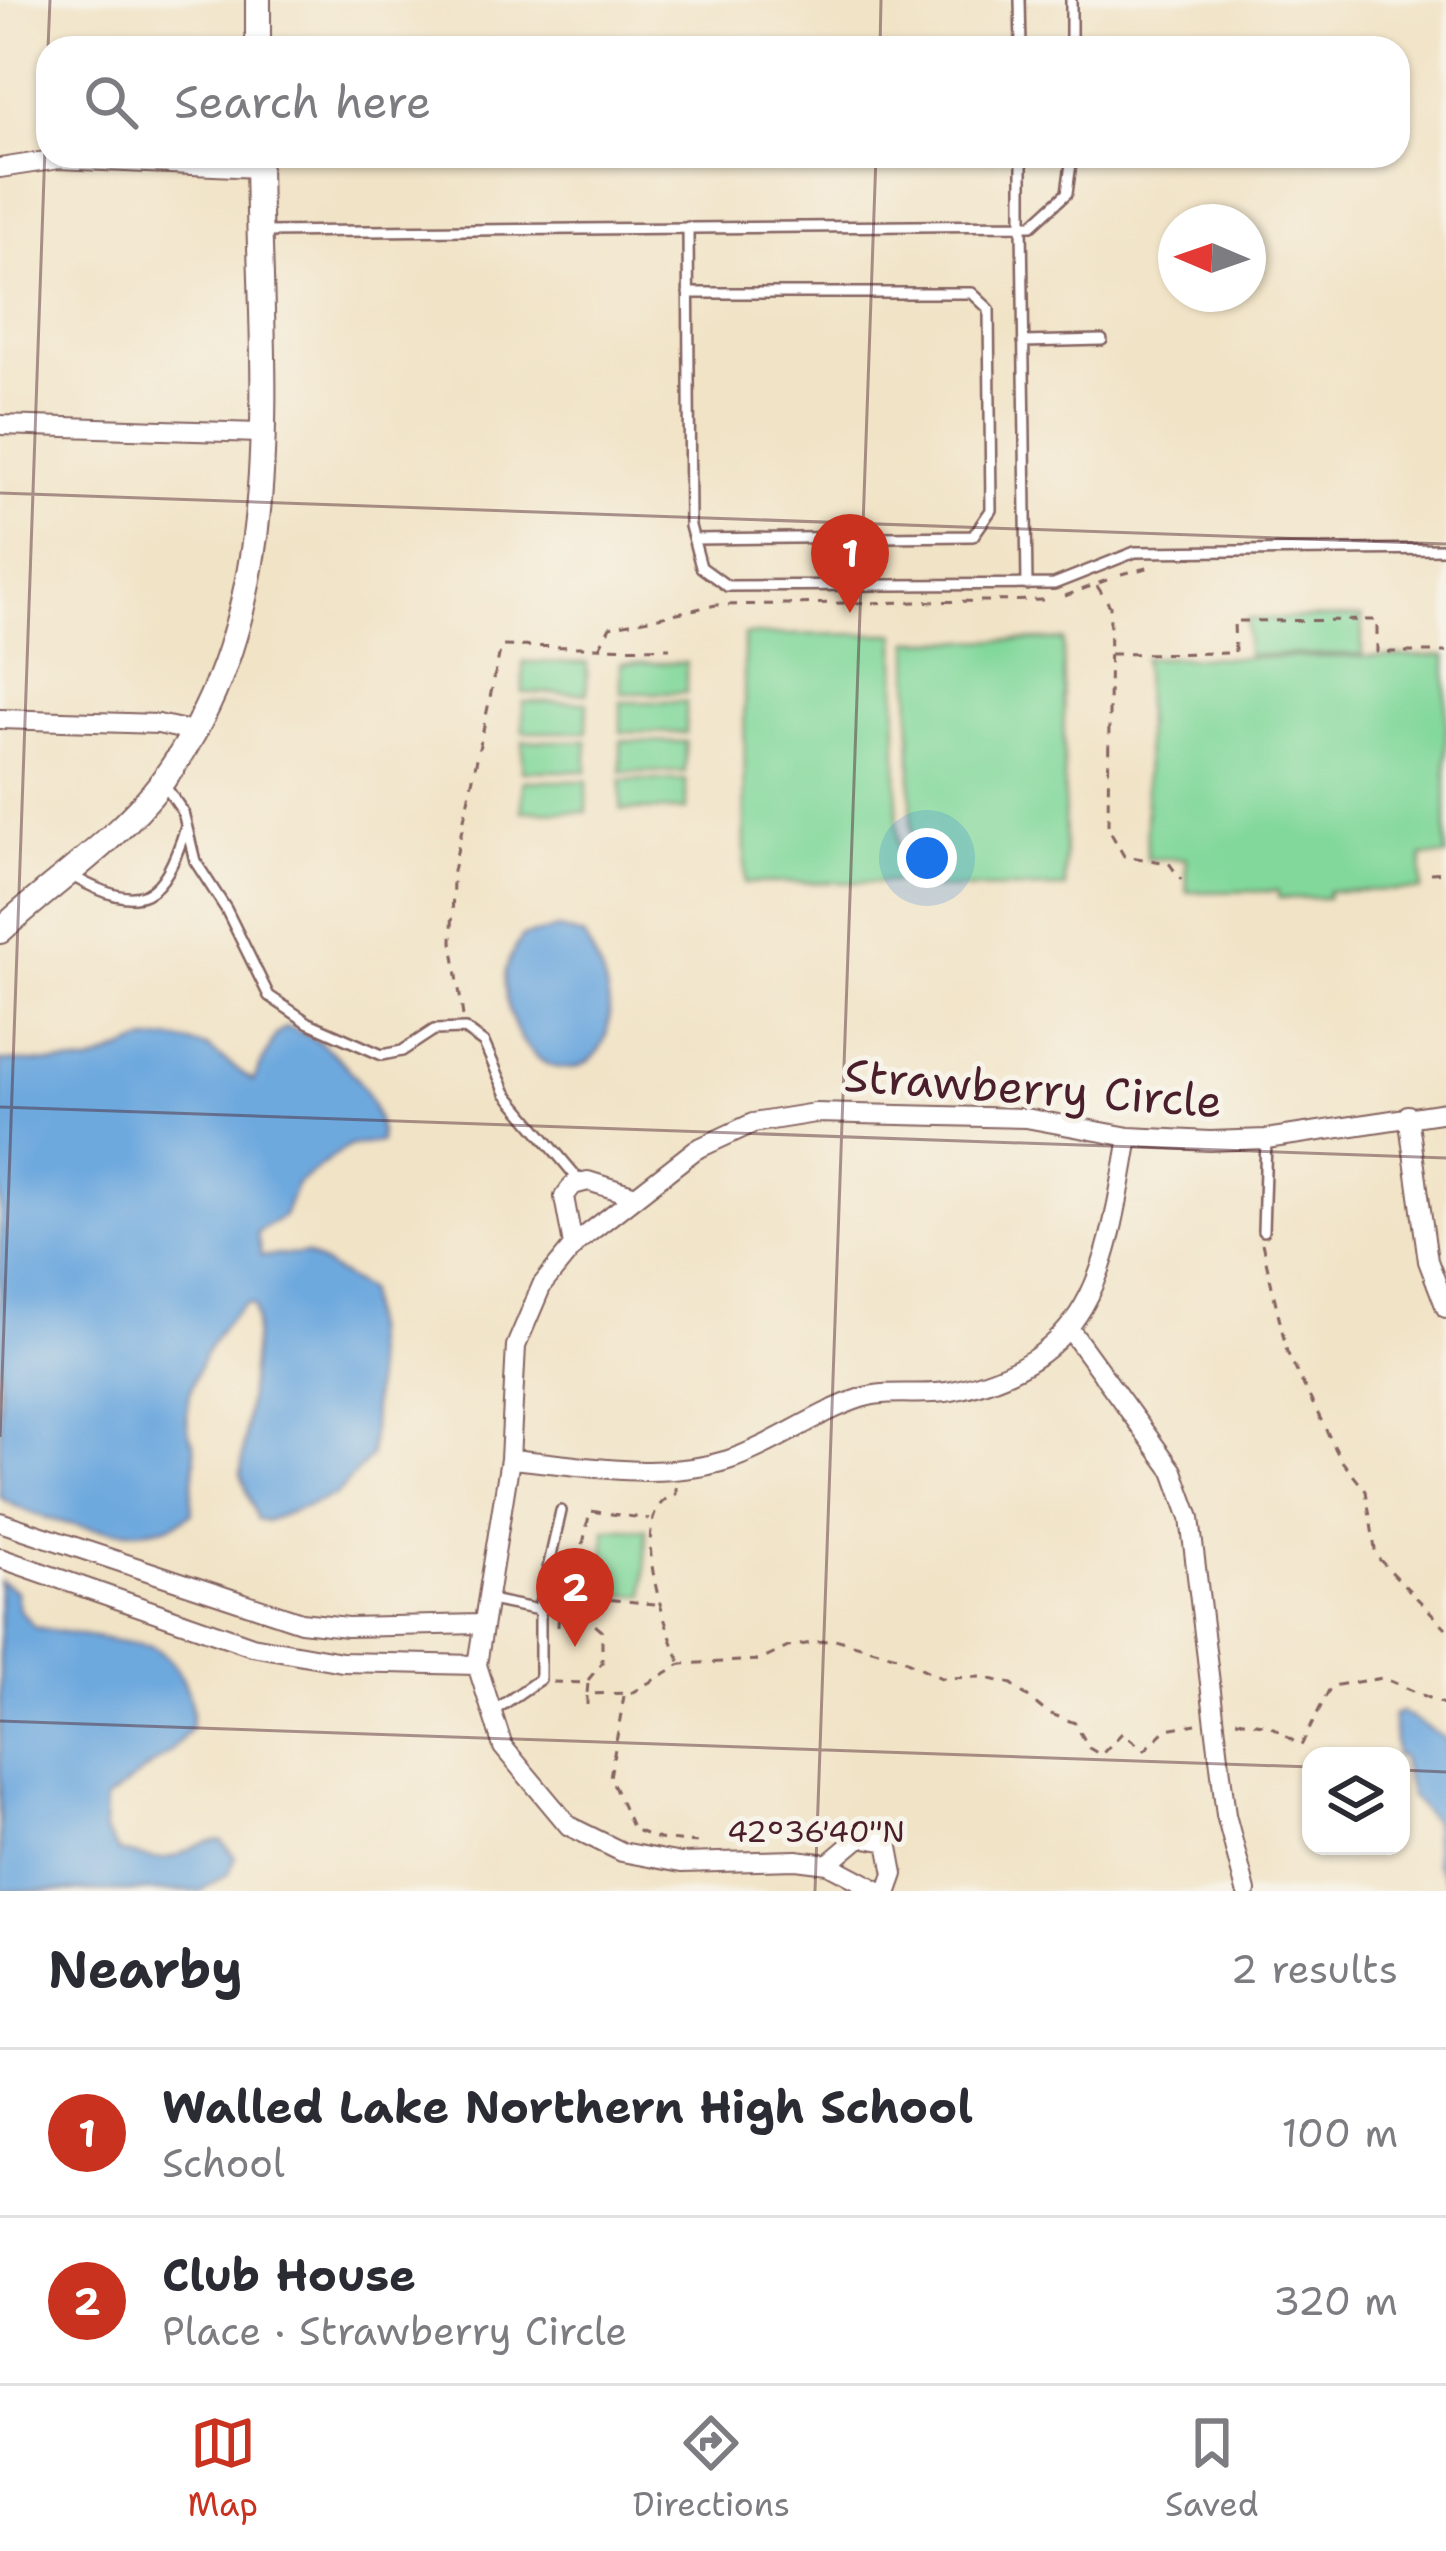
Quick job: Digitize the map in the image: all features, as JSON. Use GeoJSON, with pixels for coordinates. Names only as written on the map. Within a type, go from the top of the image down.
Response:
{"type":"FeatureCollection","features":[{"type":"Feature","properties":{"kind":"main road"},"geometry":{"type":"LineString","coordinates":[[258,0],[258,36]]}},
{"type":"Feature","properties":{"kind":"main road"},"geometry":{"type":"LineString","coordinates":[[0,931],[67,874],[161,782],[196,731],[233,650],[254,566],[260,433],[258,168]]}},
{"type":"Feature","properties":{"kind":"street"},"geometry":{"type":"LineString","coordinates":[[0,168],[36,163]]}},
{"type":"Feature","properties":{"kind":"street"},"geometry":{"type":"LineString","coordinates":[[0,425],[260,433]]}},
{"type":"Feature","properties":{"kind":"street"},"geometry":{"type":"LineString","coordinates":[[0,719],[158,724],[196,731]]}},
{"type":"Feature","properties":{"kind":"street","name":"Strawberry Circle"},"geometry":{"type":"LineString","coordinates":[[828,1864],[860,1838],[887,1842],[894,1874],[884,1891],[828,1864],[796,1859],[681,1863],[622,1852],[569,1826],[503,1747],[476,1665],[510,1459],[516,1346],[542,1285],[574,1245],[695,1150],[753,1123],[815,1114],[1026,1118],[1129,1137],[1266,1139],[1446,1112]]}},
{"type":"Feature","properties":{"kind":"street"},"geometry":{"type":"LineString","coordinates":[[1408,1115],[1428,1261],[1446,1308]]}},
{"type":"Feature","properties":{"kind":"street"},"geometry":{"type":"LineString","coordinates":[[510,1459],[676,1473],[732,1459],[861,1398],[978,1384],[1033,1361],[1071,1331],[1102,1272],[1129,1137]]}},
{"type":"Feature","properties":{"kind":"street"},"geometry":{"type":"LineString","coordinates":[[574,1245],[564,1197],[580,1181],[636,1196]]}},
{"type":"Feature","properties":{"kind":"street"},"geometry":{"type":"LineString","coordinates":[[1071,1331],[1172,1471],[1184,1502],[1198,1574],[1226,1815],[1246,1891]]}},
{"type":"Feature","properties":{"kind":"street"},"geometry":{"type":"LineString","coordinates":[[0,1522],[60,1547],[261,1612],[347,1627],[481,1624]]}},
{"type":"Feature","properties":{"kind":"street"},"geometry":{"type":"LineString","coordinates":[[48,1578],[60,1547]]}},
{"type":"Feature","properties":{"kind":"street"},"geometry":{"type":"LineString","coordinates":[[0,1558],[252,1646],[342,1661],[476,1665]]}},
{"type":"Feature","properties":{"kind":"street"},"geometry":{"type":"LineString","coordinates":[[252,1646],[261,1612]]}},
{"type":"Feature","properties":{"kind":"lane"},"geometry":{"type":"LineString","coordinates":[[1020,0],[1021,36]]}},
{"type":"Feature","properties":{"kind":"lane"},"geometry":{"type":"LineString","coordinates":[[1071,0],[1071,36]]}},
{"type":"Feature","properties":{"kind":"lane"},"geometry":{"type":"LineString","coordinates":[[1022,168],[1027,585]]}},
{"type":"Feature","properties":{"kind":"lane"},"geometry":{"type":"LineString","coordinates":[[259,232],[1032,225],[1067,193],[1070,168]]}},
{"type":"Feature","properties":{"kind":"lane"},"geometry":{"type":"LineString","coordinates":[[688,227],[694,539],[701,567],[727,586],[1054,584],[1135,552],[1446,549]]}},
{"type":"Feature","properties":{"kind":"lane"},"geometry":{"type":"LineString","coordinates":[[688,293],[972,293],[989,309],[991,510],[973,536],[694,539]]}},
{"type":"Feature","properties":{"kind":"lane"},"geometry":{"type":"LineString","coordinates":[[1023,342],[1102,340]]}},
{"type":"Feature","properties":{"kind":"lane"},"geometry":{"type":"LineString","coordinates":[[161,782],[186,826],[195,862],[226,908],[269,996],[309,1023],[382,1055],[402,1051],[434,1030],[466,1029],[484,1043],[506,1093],[580,1181]]}},
{"type":"Feature","properties":{"kind":"lane"},"geometry":{"type":"LineString","coordinates":[[67,874],[120,900],[146,898],[163,882],[186,826]]}},
{"type":"Feature","properties":{"kind":"lane"},"geometry":{"type":"LineString","coordinates":[[1264,1231],[1266,1139]]}},
{"type":"Feature","properties":{"kind":"lane"},"geometry":{"type":"LineString","coordinates":[[492,1712],[540,1679],[539,1610],[561,1511]]}},
{"type":"Feature","properties":{"kind":"lane"},"geometry":{"type":"LineString","coordinates":[[485,1599],[539,1610]]}},
{"type":"Feature","properties":{"kind":"path"},"geometry":{"type":"LineString","coordinates":[[1096,585],[1110,606],[1108,828],[1124,856],[1169,863],[1181,880]]}},
{"type":"Feature","properties":{"kind":"path"},"geometry":{"type":"LineString","coordinates":[[1110,654],[1234,653],[1234,622],[1377,620],[1377,652],[1446,652]]}},
{"type":"Feature","properties":{"kind":"path"},"geometry":{"type":"LineString","coordinates":[[466,1029],[452,942],[453,871],[501,646],[670,648]]}},
{"type":"Feature","properties":{"kind":"path"},"geometry":{"type":"LineString","coordinates":[[1430,873],[1446,872]]}},
{"type":"Feature","properties":{"kind":"path"},"geometry":{"type":"LineString","coordinates":[[1264,1231],[1259,1251],[1287,1352],[1341,1460],[1366,1491],[1376,1556],[1446,1628]]}},
{"type":"Feature","properties":{"kind":"path"},"geometry":{"type":"LineString","coordinates":[[676,1473],[676,1494],[665,1497],[650,1519],[656,1604],[681,1664]]}},
{"type":"Feature","properties":{"kind":"path"},"geometry":{"type":"LineString","coordinates":[[558,1627],[559,1607],[572,1596],[590,1511],[650,1519]]}},
{"type":"Feature","properties":{"kind":"path"},"geometry":{"type":"LineString","coordinates":[[572,1596],[656,1604]]}},
{"type":"Feature","properties":{"kind":"path"},"geometry":{"type":"LineString","coordinates":[[587,1710],[587,1683],[602,1663],[602,1631],[588,1619],[588,1598]]}},
{"type":"Feature","properties":{"kind":"path"},"geometry":{"type":"LineString","coordinates":[[587,1694],[624,1694],[651,1686],[681,1664],[761,1660],[788,1647],[835,1639],[897,1656],[941,1678],[982,1677],[1012,1684],[1046,1712],[1075,1724],[1089,1748],[1101,1755],[1122,1733],[1144,1750],[1167,1729],[1255,1720],[1301,1746],[1330,1686],[1383,1678],[1446,1705]]}},
{"type":"Feature","properties":{"kind":"path"},"geometry":{"type":"LineString","coordinates":[[540,1679],[587,1683]]}},
{"type":"Feature","properties":{"kind":"path"},"geometry":{"type":"LineString","coordinates":[[624,1694],[610,1777],[633,1829],[659,1839],[716,1842],[715,1862]]}},
{"type":"Feature","properties":{"kind":"green space"},"geometry":{"type":"Polygon","coordinates":[[[1362,617],[1362,654],[1247,655],[1247,619],[1362,617]]]}},
{"type":"Feature","properties":{"kind":"green space"},"geometry":{"type":"Polygon","coordinates":[[[896,634],[898,882],[745,883],[744,635],[896,634]]]}},
{"type":"Feature","properties":{"kind":"green space"},"geometry":{"type":"Polygon","coordinates":[[[1063,640],[1065,888],[912,889],[910,641],[1063,640]]]}},
{"type":"Feature","properties":{"kind":"green space"},"geometry":{"type":"Polygon","coordinates":[[[1446,656],[1446,856],[1422,856],[1421,890],[1328,891],[1327,898],[1279,898],[1278,891],[1187,892],[1186,858],[1147,859],[1144,658],[1446,656]]]}},
{"type":"Feature","properties":{"kind":"green space"},"geometry":{"type":"Polygon","coordinates":[[[523,662],[587,663],[587,693],[523,693],[523,662]]]}},
{"type":"Feature","properties":{"kind":"green space"},"geometry":{"type":"Polygon","coordinates":[[[621,663],[686,663],[686,693],[621,693],[621,663]]]}},
{"type":"Feature","properties":{"kind":"green space"},"geometry":{"type":"Polygon","coordinates":[[[523,702],[587,702],[587,732],[523,732],[523,702]]]}},
{"type":"Feature","properties":{"kind":"green space"},"geometry":{"type":"Polygon","coordinates":[[[621,702],[686,702],[686,733],[621,732],[621,702]]]}},
{"type":"Feature","properties":{"kind":"green space"},"geometry":{"type":"Polygon","coordinates":[[[523,741],[587,741],[587,771],[522,771],[523,741]]]}},
{"type":"Feature","properties":{"kind":"green space"},"geometry":{"type":"Polygon","coordinates":[[[621,741],[686,742],[685,772],[621,772],[621,741]]]}},
{"type":"Feature","properties":{"kind":"green space"},"geometry":{"type":"Polygon","coordinates":[[[621,780],[686,780],[686,810],[621,810],[621,780]]]}},
{"type":"Feature","properties":{"kind":"green space"},"geometry":{"type":"Polygon","coordinates":[[[523,781],[587,781],[587,812],[522,811],[523,781]]]}},
{"type":"Feature","properties":{"kind":"green space"},"geometry":{"type":"Polygon","coordinates":[[[605,1529],[646,1529],[645,1595],[604,1595],[605,1529]]]}},
{"type":"Feature","properties":{"kind":"water"},"geometry":{"type":"Polygon","coordinates":[[[559,929],[583,936],[604,980],[609,1016],[603,1044],[588,1062],[568,1068],[546,1063],[526,1045],[505,991],[508,963],[523,936],[559,929]]]}},
{"type":"Feature","properties":{"kind":"water"},"geometry":{"type":"Polygon","coordinates":[[[287,1027],[337,1056],[363,1088],[379,1124],[380,1142],[349,1146],[332,1157],[296,1185],[284,1216],[257,1233],[261,1256],[307,1254],[367,1291],[374,1383],[371,1456],[336,1495],[266,1521],[257,1519],[241,1474],[256,1321],[254,1306],[247,1303],[212,1342],[190,1395],[188,1429],[195,1454],[192,1512],[175,1523],[126,1531],[68,1524],[17,1507],[0,1497],[0,1061],[88,1064],[142,1042],[172,1039],[207,1047],[253,1081],[276,1035],[287,1027]]]}},
{"type":"Feature","properties":{"kind":"water"},"geometry":{"type":"Polygon","coordinates":[[[0,1581],[16,1591],[19,1609],[34,1627],[152,1647],[178,1671],[188,1693],[191,1728],[171,1751],[105,1801],[104,1830],[118,1851],[155,1858],[222,1841],[235,1857],[229,1873],[200,1891],[0,1891],[0,1581]]]}},
{"type":"Feature","properties":{"kind":"water"},"geometry":{"type":"Polygon","coordinates":[[[1401,1712],[1446,1739],[1446,1881],[1435,1862],[1433,1821],[1411,1797],[1410,1747],[1395,1747],[1393,1715],[1401,1712]]]}},
{"type":"Feature","properties":{"kind":"place","name":"Walled Lake Northern High School"},"geometry":{"type":"Point","coordinates":[850,613]}},
{"type":"Feature","properties":{"kind":"place","name":"Club House"},"geometry":{"type":"Point","coordinates":[575,1647]}}]}
